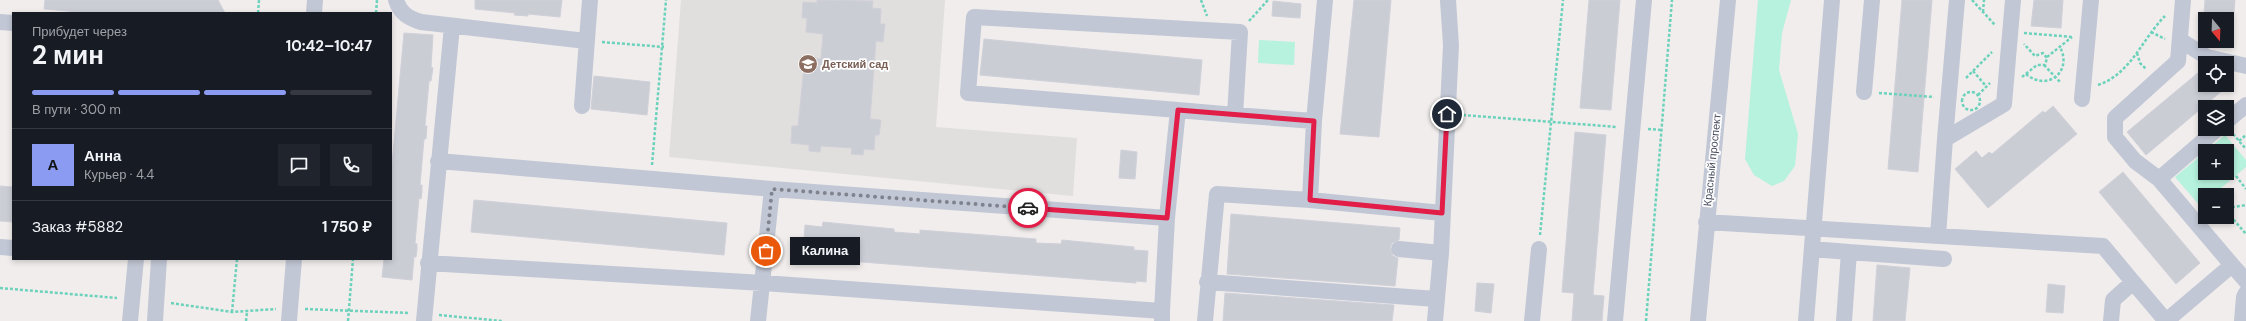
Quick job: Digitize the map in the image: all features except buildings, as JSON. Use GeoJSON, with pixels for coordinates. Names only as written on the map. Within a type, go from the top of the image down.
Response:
{"type":"FeatureCollection","features":[{"type":"Feature","properties":{"kind":"street"},"geometry":{"type":"LineString","coordinates":[[314,12],[315,0]]}},
{"type":"Feature","properties":{"kind":"street"},"geometry":{"type":"LineString","coordinates":[[396,0],[400,11],[410,18],[421,22],[586,41]]}},
{"type":"Feature","properties":{"kind":"street"},"geometry":{"type":"LineString","coordinates":[[582,106],[590,0]]}},
{"type":"Feature","properties":{"kind":"street"},"geometry":{"type":"LineString","coordinates":[[1310,200],[1314,121],[1325,0]]}},
{"type":"Feature","properties":{"kind":"street"},"geometry":{"type":"LineString","coordinates":[[1435,321],[1451,45],[1448,0]]}},
{"type":"Feature","properties":{"kind":"street"},"geometry":{"type":"LineString","coordinates":[[1615,321],[1644,0]]}},
{"type":"Feature","properties":{"kind":"street","name":"Красный проспект"},"geometry":{"type":"LineString","coordinates":[[1698,321],[1706,222],[1728,0]]}},
{"type":"Feature","properties":{"kind":"street"},"geometry":{"type":"LineString","coordinates":[[1806,321],[1832,0]]}},
{"type":"Feature","properties":{"kind":"street"},"geometry":{"type":"LineString","coordinates":[[1864,92],[1872,0]]}},
{"type":"Feature","properties":{"kind":"street"},"geometry":{"type":"LineString","coordinates":[[1938,236],[1957,0]]}},
{"type":"Feature","properties":{"kind":"street"},"geometry":{"type":"LineString","coordinates":[[1945,139],[2004,104],[2012,0]]}},
{"type":"Feature","properties":{"kind":"street"},"geometry":{"type":"LineString","coordinates":[[2083,94],[2080,38],[2091,0]]}},
{"type":"Feature","properties":{"kind":"street"},"geometry":{"type":"LineString","coordinates":[[2183,1],[2179,58],[2176,64],[2115,118],[2114,137],[2135,161],[2159,179],[2246,281]]}},
{"type":"Feature","properties":{"kind":"street"},"geometry":{"type":"LineString","coordinates":[[1235,115],[1240,32],[974,17],[968,93],[1235,115],[1314,121]]}},
{"type":"Feature","properties":{"kind":"street"},"geometry":{"type":"LineString","coordinates":[[0,22],[12,23]]}},
{"type":"Feature","properties":{"kind":"street"},"geometry":{"type":"LineString","coordinates":[[424,317],[452,26]]}},
{"type":"Feature","properties":{"kind":"street"},"geometry":{"type":"LineString","coordinates":[[2180,40],[2207,57],[2246,66]]}},
{"type":"Feature","properties":{"kind":"street"},"geometry":{"type":"LineString","coordinates":[[428,263],[763,282],[1162,316],[1167,218],[1178,110]]}},
{"type":"Feature","properties":{"kind":"street"},"geometry":{"type":"LineString","coordinates":[[2234,119],[2244,111]]}},
{"type":"Feature","properties":{"kind":"street"},"geometry":{"type":"LineString","coordinates":[[2159,179],[2214,136]]}},
{"type":"Feature","properties":{"kind":"street"},"geometry":{"type":"LineString","coordinates":[[438,161],[772,189],[1167,218]]}},
{"type":"Feature","properties":{"kind":"street"},"geometry":{"type":"LineString","coordinates":[[758,321],[772,189]]}},
{"type":"Feature","properties":{"kind":"street"},"geometry":{"type":"LineString","coordinates":[[1205,321],[1207,282],[1217,194],[1310,200],[1442,213]]}},
{"type":"Feature","properties":{"kind":"street"},"geometry":{"type":"LineString","coordinates":[[1706,222],[2103,246],[2166,321],[2232,265]]}},
{"type":"Feature","properties":{"kind":"street"},"geometry":{"type":"LineString","coordinates":[[0,247],[12,248]]}},
{"type":"Feature","properties":{"kind":"street"},"geometry":{"type":"LineString","coordinates":[[1399,249],[1440,253]]}},
{"type":"Feature","properties":{"kind":"street"},"geometry":{"type":"LineString","coordinates":[[1532,321],[1539,249]]}},
{"type":"Feature","properties":{"kind":"street"},"geometry":{"type":"LineString","coordinates":[[1812,249],[1944,259]]}},
{"type":"Feature","properties":{"kind":"street"},"geometry":{"type":"LineString","coordinates":[[1844,321],[1849,252]]}},
{"type":"Feature","properties":{"kind":"street"},"geometry":{"type":"LineString","coordinates":[[130,321],[136,260]]}},
{"type":"Feature","properties":{"kind":"street"},"geometry":{"type":"LineString","coordinates":[[155,321],[159,260]]}},
{"type":"Feature","properties":{"kind":"street"},"geometry":{"type":"LineString","coordinates":[[290,315],[294,260]]}},
{"type":"Feature","properties":{"kind":"street"},"geometry":{"type":"LineString","coordinates":[[1207,282],[1436,299]]}},
{"type":"Feature","properties":{"kind":"street"},"geometry":{"type":"LineString","coordinates":[[2110,321],[2113,300],[2133,282]]}},
{"type":"Feature","properties":{"kind":"street"},"geometry":{"type":"LineString","coordinates":[[2242,321],[2244,297],[2246,293]]}},
{"type":"Feature","properties":{"kind":"path"},"geometry":{"type":"LineString","coordinates":[[258,12],[259,0]]}},
{"type":"Feature","properties":{"kind":"path"},"geometry":{"type":"LineString","coordinates":[[376,12],[377,0]]}},
{"type":"Feature","properties":{"kind":"path"},"geometry":{"type":"LineString","coordinates":[[651,179],[664,47],[666,0]]}},
{"type":"Feature","properties":{"kind":"path"},"geometry":{"type":"LineString","coordinates":[[1240,32],[1268,0]]}},
{"type":"Feature","properties":{"kind":"path"},"geometry":{"type":"LineString","coordinates":[[1539,249],[1563,0]]}},
{"type":"Feature","properties":{"kind":"path"},"geometry":{"type":"LineString","coordinates":[[1646,321],[1672,0]]}},
{"type":"Feature","properties":{"kind":"path"},"geometry":{"type":"LineString","coordinates":[[1972,0],[2009,36],[2080,38]]}},
{"type":"Feature","properties":{"kind":"path"},"geometry":{"type":"LineString","coordinates":[[1983,12],[1984,0]]}},
{"type":"Feature","properties":{"kind":"path"},"geometry":{"type":"LineString","coordinates":[[2083,94],[2093,87],[2115,78],[2137,53],[2155,26],[2183,1]]}},
{"type":"Feature","properties":{"kind":"path"},"geometry":{"type":"LineString","coordinates":[[1864,92],[1949,97],[1972,71],[2009,36]]}},
{"type":"Feature","properties":{"kind":"path"},"geometry":{"type":"LineString","coordinates":[[2044,65],[2047,62],[2047,57],[2060,47],[2080,38]]}},
{"type":"Feature","properties":{"kind":"path"},"geometry":{"type":"LineString","coordinates":[[586,41],[664,47]]}},
{"type":"Feature","properties":{"kind":"path"},"geometry":{"type":"LineString","coordinates":[[2026,74],[2037,81],[2043,81],[2055,77],[2063,66],[2063,53],[2060,47]]}},
{"type":"Feature","properties":{"kind":"path"},"geometry":{"type":"LineString","coordinates":[[2035,56],[2043,53],[2047,57]]}},
{"type":"Feature","properties":{"kind":"path"},"geometry":{"type":"LineString","coordinates":[[2137,53],[2140,64],[2150,72]]}},
{"type":"Feature","properties":{"kind":"path"},"geometry":{"type":"LineString","coordinates":[[2038,65],[2044,65],[2061,83]]}},
{"type":"Feature","properties":{"kind":"path"},"geometry":{"type":"LineString","coordinates":[[1972,71],[1986,86]]}},
{"type":"Feature","properties":{"kind":"path"},"geometry":{"type":"LineString","coordinates":[[1966,92],[1974,92],[1978,94],[1980,102],[1976,109],[1967,110],[1961,99],[1966,92]]}},
{"type":"Feature","properties":{"kind":"path"},"geometry":{"type":"LineString","coordinates":[[1447,114],[1662,130]]}},
{"type":"Feature","properties":{"kind":"path"},"geometry":{"type":"LineString","coordinates":[[2239,141],[2246,135]]}},
{"type":"Feature","properties":{"kind":"path"},"geometry":{"type":"LineString","coordinates":[[2234,136],[2246,149]]}},
{"type":"Feature","properties":{"kind":"path"},"geometry":{"type":"LineString","coordinates":[[2236,176],[2246,188]]}},
{"type":"Feature","properties":{"kind":"path"},"geometry":{"type":"LineString","coordinates":[[2234,207],[2246,205]]}},
{"type":"Feature","properties":{"kind":"path"},"geometry":{"type":"LineString","coordinates":[[2234,220],[2246,234]]}},
{"type":"Feature","properties":{"kind":"path"},"geometry":{"type":"LineString","coordinates":[[232,312],[237,260]]}},
{"type":"Feature","properties":{"kind":"path"},"geometry":{"type":"LineString","coordinates":[[348,321],[353,260]]}},
{"type":"Feature","properties":{"kind":"path"},"geometry":{"type":"LineString","coordinates":[[290,315],[348,309],[424,317],[502,321]]}},
{"type":"Feature","properties":{"kind":"path"},"geometry":{"type":"LineString","coordinates":[[246,321],[247,312]]}},
{"type":"Feature","properties":{"kind":"shaded area","name":"Детский сад"},"geometry":{"type":"Polygon","coordinates":[[[681,0],[945,0],[936,127],[1077,138],[1073,196],[669,157],[681,0]]]}},
{"type":"Feature","properties":{"kind":"green space"},"geometry":{"type":"Polygon","coordinates":[[[1758,0],[1791,0],[1782,33],[1779,70],[1798,134],[1795,166],[1784,181],[1772,186],[1754,175],[1745,159],[1758,0]]]}},
{"type":"Feature","properties":{"kind":"green space"},"geometry":{"type":"Polygon","coordinates":[[[1259,40],[1295,42],[1294,65],[1258,63],[1259,40]]]}},
{"type":"Feature","properties":{"kind":"green space"},"geometry":{"type":"Polygon","coordinates":[[[2226,136],[2233,144],[2214,144],[2226,136]]]}},
{"type":"Feature","properties":{"kind":"green space"},"geometry":{"type":"Polygon","coordinates":[[[2234,146],[2246,160],[2246,167],[2234,177],[2234,146]]]}},
{"type":"Feature","properties":{"kind":"green space"},"geometry":{"type":"Polygon","coordinates":[[[2198,158],[2198,180],[2231,180],[2221,188],[2198,188],[2198,204],[2175,177],[2198,158]]]}},
{"type":"Feature","properties":{"kind":"way so far"},"geometry":{"type":"LineString","coordinates":[[766,251],[772,189],[1028,208]]}},
{"type":"Feature","properties":{"kind":"place","name":"Детский сад"},"geometry":{"type":"Point","coordinates":[808,64]}},
{"type":"Feature","properties":{"kind":"place","name":"Калина"},"geometry":{"type":"Point","coordinates":[766,251]}},
{"type":"Feature","properties":{"kind":"route"},"geometry":{"type":"LineString","coordinates":[[1028,208],[1167,218],[1178,110],[1314,121],[1310,200],[1442,213],[1447,114]]}}]}
